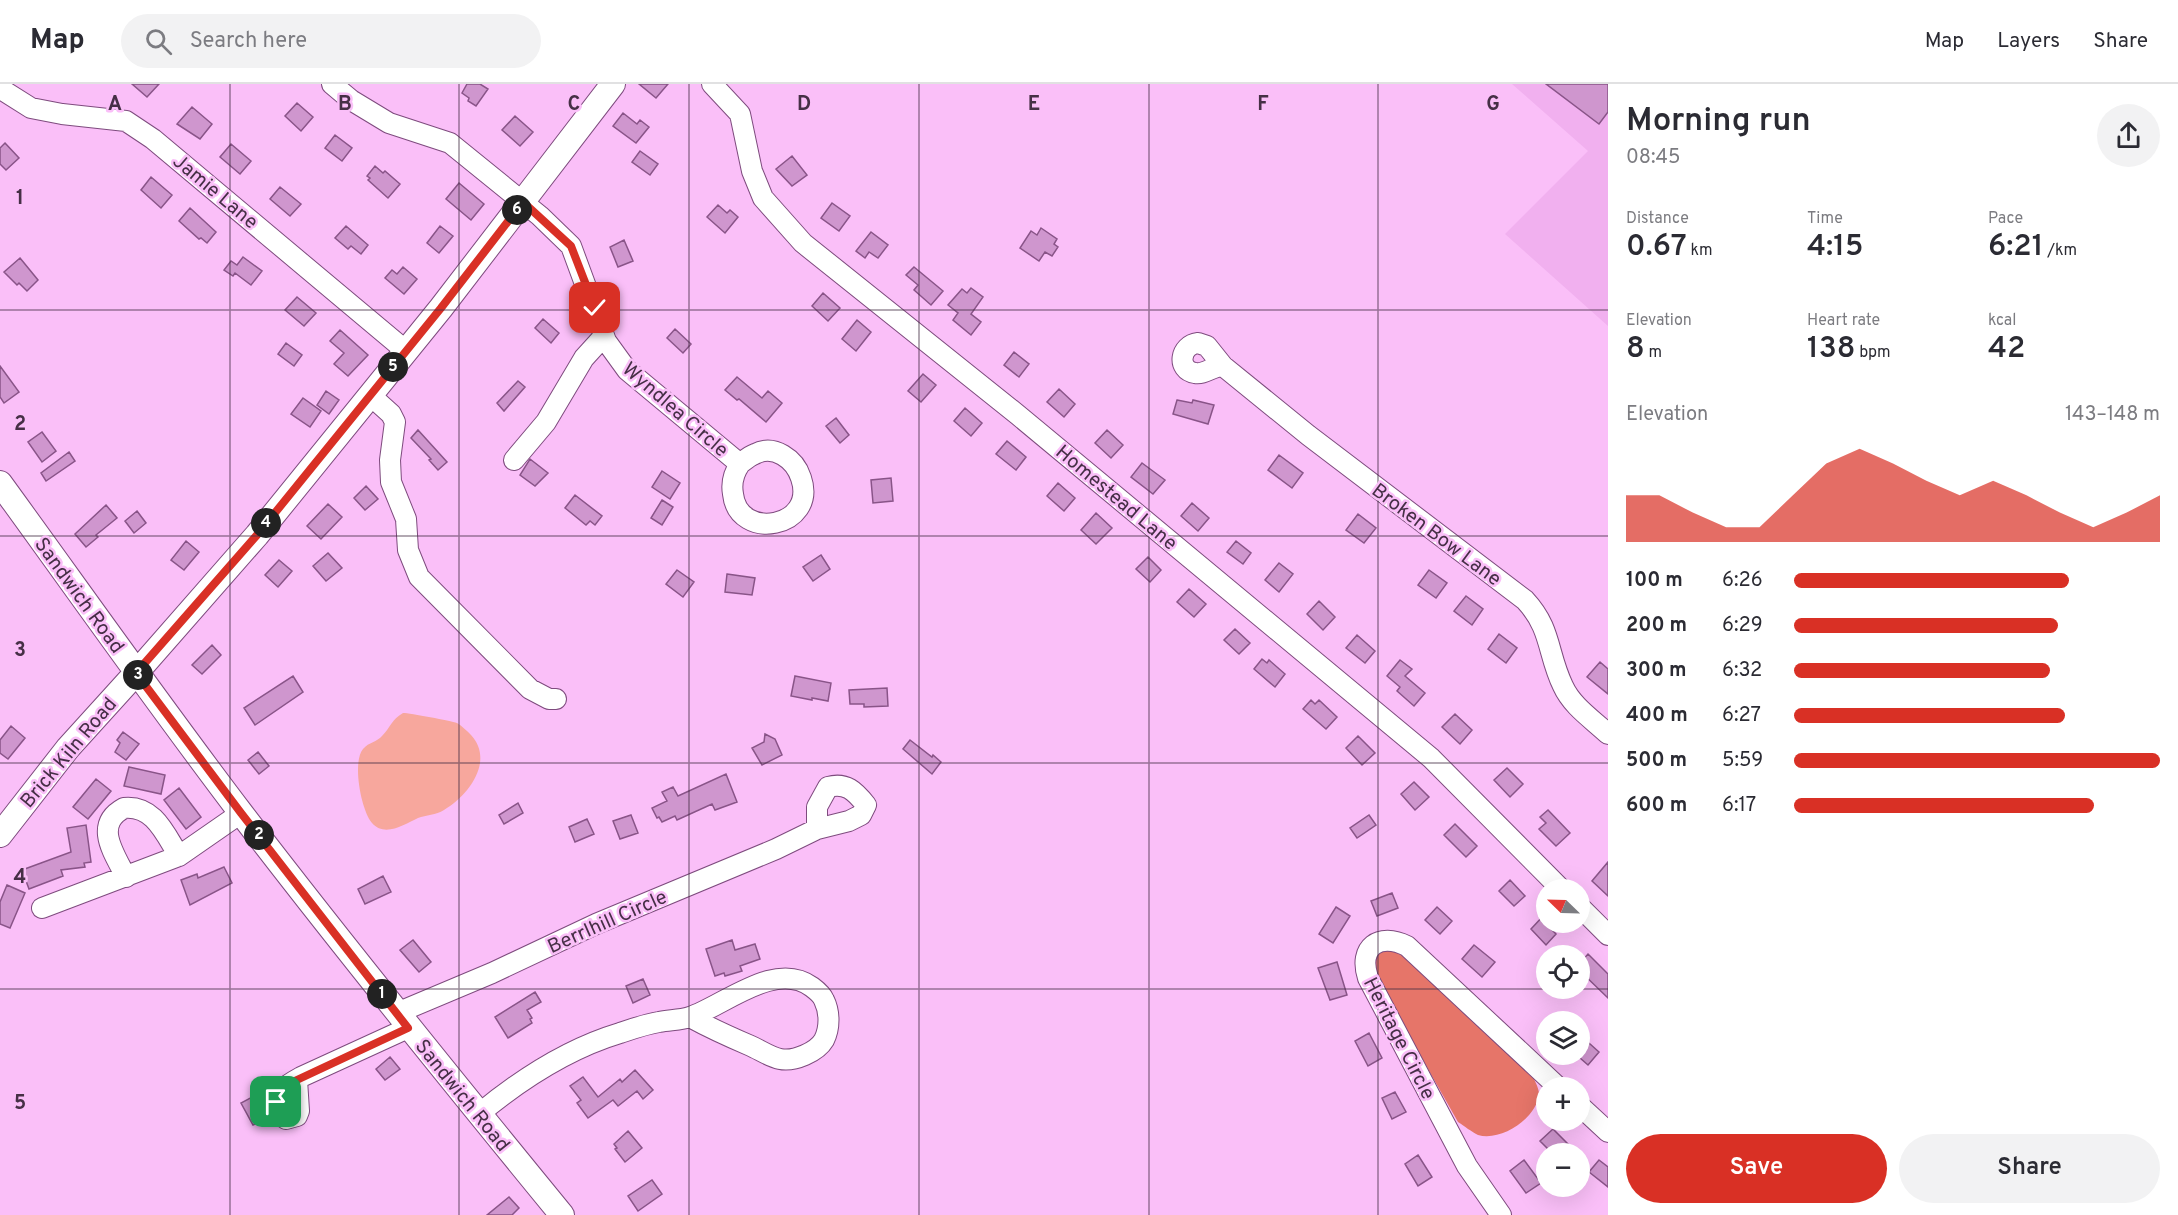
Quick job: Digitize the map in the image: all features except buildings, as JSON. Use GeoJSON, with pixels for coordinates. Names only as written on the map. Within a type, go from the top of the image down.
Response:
{"type":"FeatureCollection","features":[{"type":"Feature","properties":{"kind":"main road","name":"Brick Kiln Road"},"geometry":{"type":"LineString","coordinates":[[0,835],[68,748],[257,535],[406,351],[613,84]]}},
{"type":"Feature","properties":{"kind":"main road","name":"Sandwich Road"},"geometry":{"type":"LineString","coordinates":[[0,483],[136,673],[241,813],[403,1020],[562,1215]]}},
{"type":"Feature","properties":{"kind":"street"},"geometry":{"type":"LineString","coordinates":[[332,84],[351,100],[389,123],[450,143],[523,202]]}},
{"type":"Feature","properties":{"kind":"street","name":"Homestead Lane"},"geometry":{"type":"LineString","coordinates":[[712,84],[740,114],[752,171],[763,198],[803,243],[1018,415],[1431,758],[1551,879]]}},
{"type":"Feature","properties":{"kind":"street","name":"Jamie Lane"},"geometry":{"type":"LineString","coordinates":[[0,86],[31,108],[126,121],[153,139],[406,351]]}},
{"type":"Feature","properties":{"kind":"street","name":"Wyndlea Circle"},"geometry":{"type":"LineString","coordinates":[[523,202],[571,246],[604,336],[627,370],[740,464]]}},
{"type":"Feature","properties":{"kind":"street"},"geometry":{"type":"LineString","coordinates":[[514,460],[546,422],[584,358],[604,336]]}},
{"type":"Feature","properties":{"kind":"street","name":"Broken Bow Lane"},"geometry":{"type":"LineString","coordinates":[[1223,366],[1316,442],[1525,600],[1544,626],[1559,678],[1569,697],[1608,734]]}},
{"type":"Feature","properties":{"kind":"street"},"geometry":{"type":"LineString","coordinates":[[370,395],[391,414],[395,422],[390,460],[391,482],[406,519],[408,550],[419,577],[530,688],[549,699],[556,699]]}},
{"type":"Feature","properties":{"kind":"street"},"geometry":{"type":"LineString","coordinates":[[126,877],[109,842],[107,831],[112,817],[124,808],[143,810],[153,817],[178,856]]}},
{"type":"Feature","properties":{"kind":"street"},"geometry":{"type":"LineString","coordinates":[[42,908],[178,856],[241,813]]}},
{"type":"Feature","properties":{"kind":"street","name":"BerrIhill Circle"},"geometry":{"type":"LineString","coordinates":[[297,1080],[492,973],[596,924],[776,849],[817,829]]}},
{"type":"Feature","properties":{"kind":"street"},"geometry":{"type":"LineString","coordinates":[[1590,917],[1608,935]]}},
{"type":"Feature","properties":{"kind":"street","name":"Heritage Circle"},"geometry":{"type":"LineString","coordinates":[[1501,1215],[1485,1194],[1452,1139],[1368,978],[1365,958],[1369,949],[1386,940],[1407,946],[1547,1077]]}},
{"type":"Feature","properties":{"kind":"street"},"geometry":{"type":"LineString","coordinates":[[479,1114],[513,1086],[574,1050],[656,1022],[690,1017],[755,986],[776,980],[792,979],[806,982],[824,1000],[829,1016],[828,1028],[823,1041],[812,1051],[799,1057],[782,1059],[722,1034],[690,1017]]}},
{"type":"Feature","properties":{"kind":"street"},"geometry":{"type":"LineString","coordinates":[[1590,1116],[1608,1132]]}},
{"type":"Feature","properties":{"kind":"shaded area"},"geometry":{"type":"Polygon","coordinates":[[[1512,84],[1608,84],[1608,326],[1505,234],[1588,151],[1512,84]]]}},
{"type":"Feature","properties":{"kind":"shaded area"},"geometry":{"type":"Polygon","coordinates":[[[403,713],[459,724],[478,745],[479,766],[476,777],[453,804],[438,813],[418,818],[389,830],[377,827],[368,817],[361,797],[358,764],[363,749],[380,738],[403,713]]]}},
{"type":"Feature","properties":{"kind":"shaded area"},"geometry":{"type":"Polygon","coordinates":[[[1395,947],[1531,1072],[1536,1084],[1536,1105],[1525,1119],[1507,1131],[1487,1136],[1478,1135],[1458,1122],[1373,972],[1375,953],[1395,947]]]}},
{"type":"Feature","properties":{"kind":"route"},"geometry":{"type":"LineString","coordinates":[[276,1102],[276,1094],[284,1086],[408,1028],[136,673],[257,535],[441,308],[523,202],[571,246],[595,308]]}}]}
